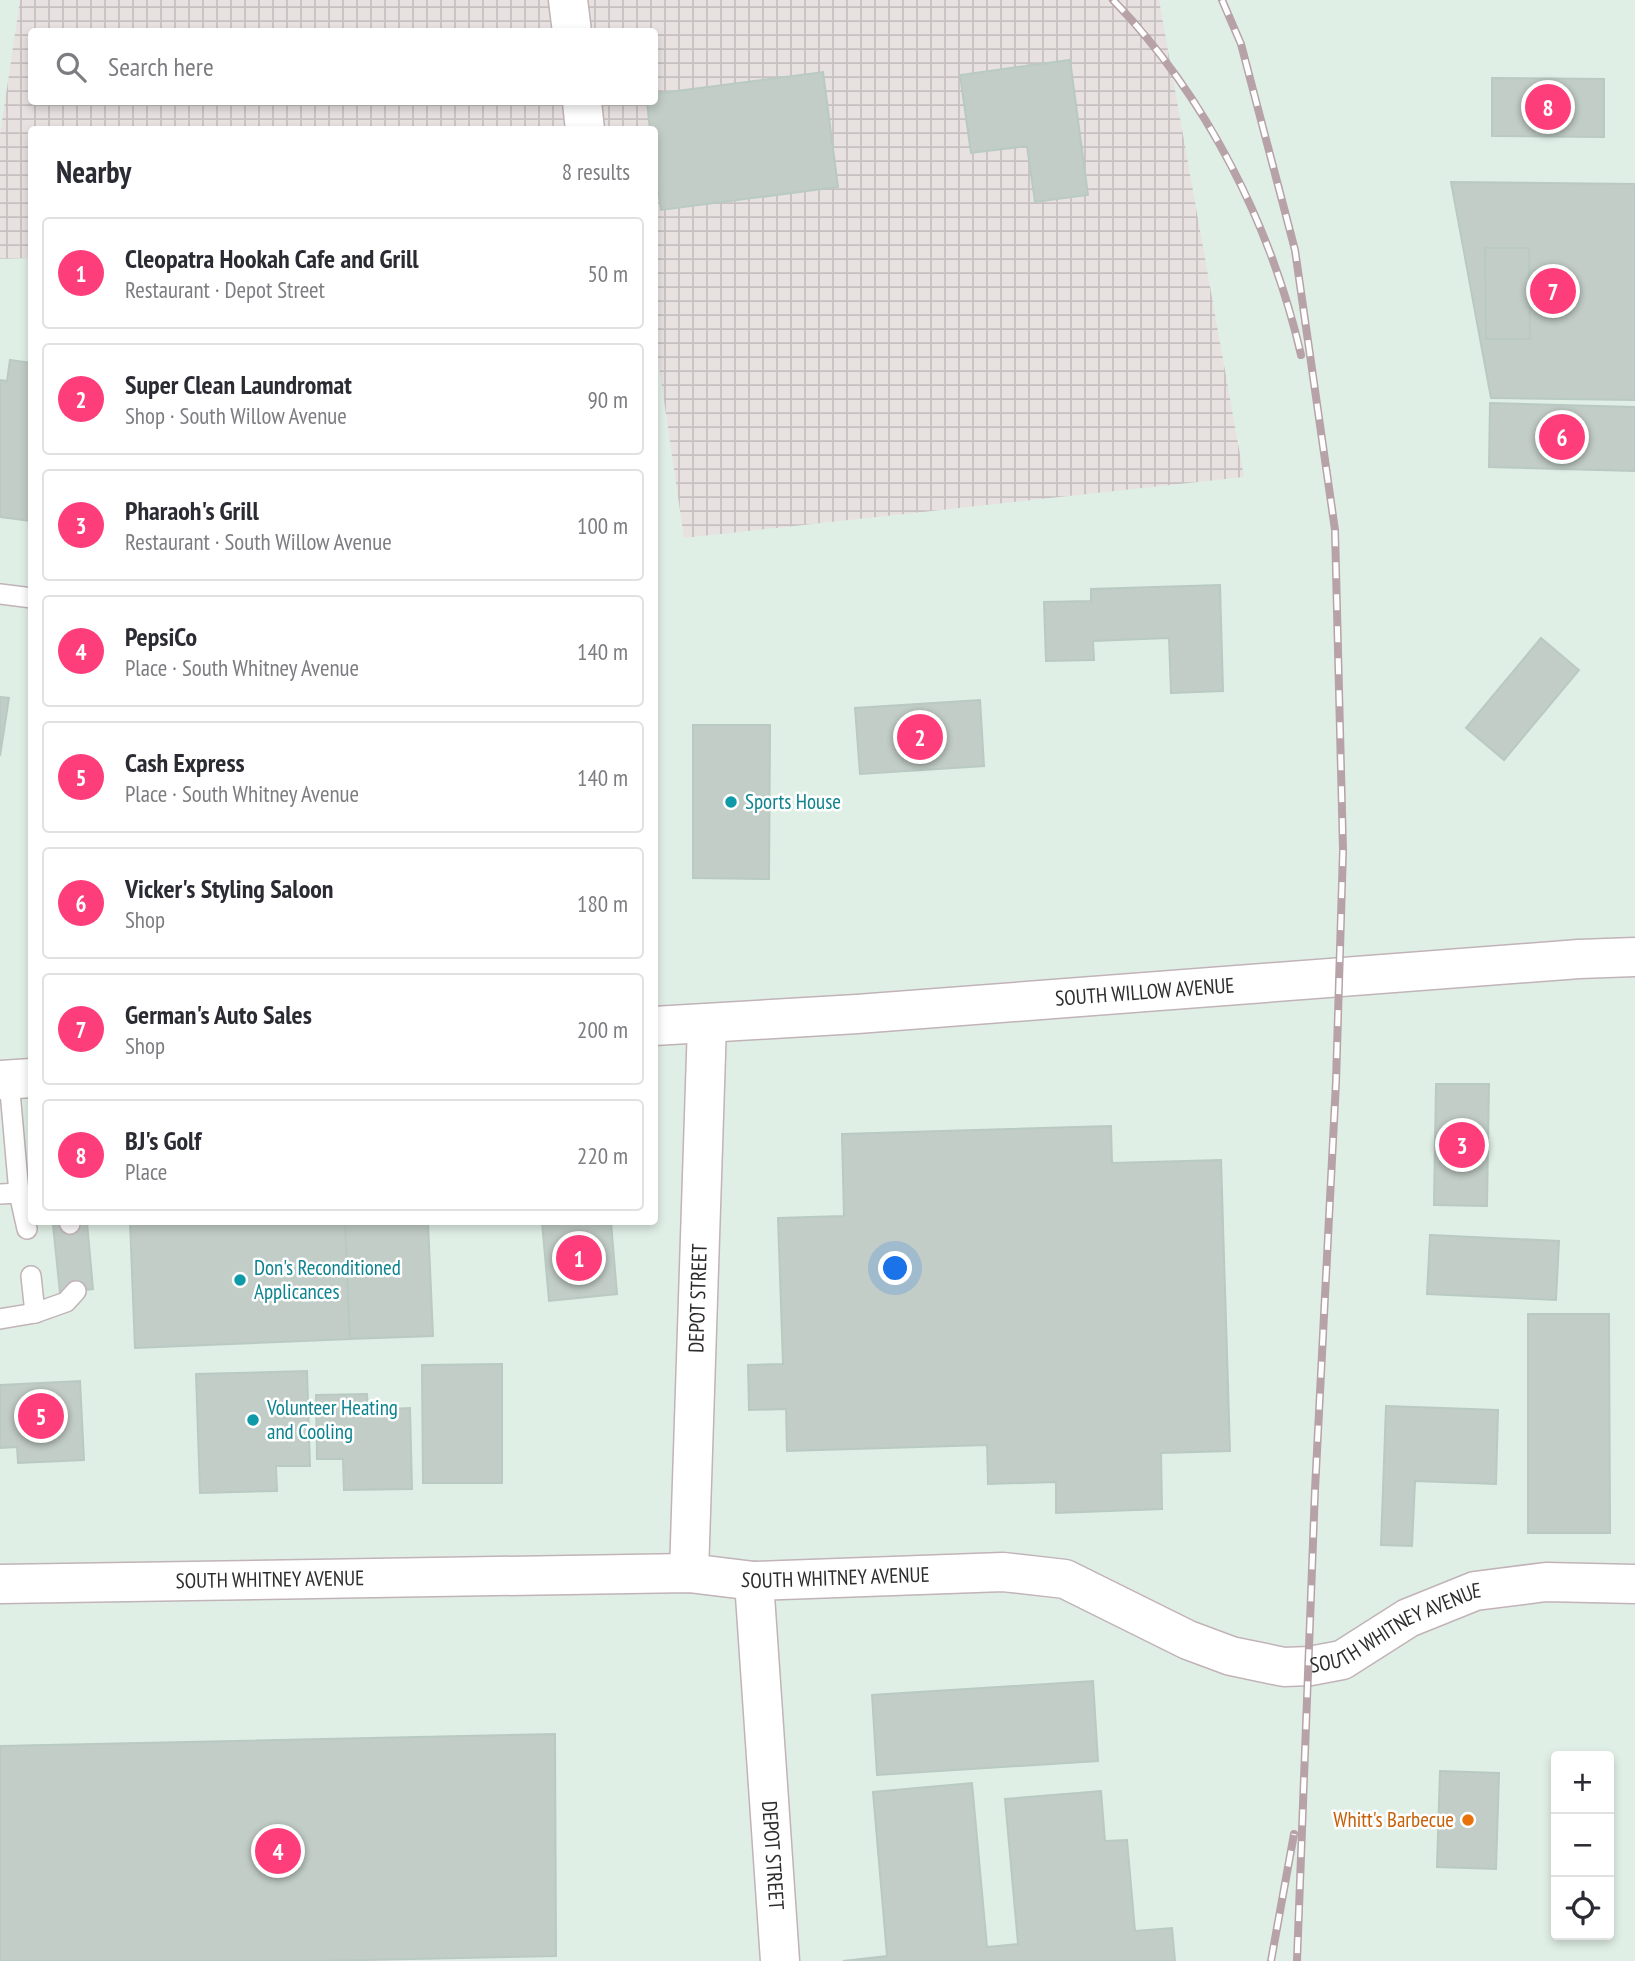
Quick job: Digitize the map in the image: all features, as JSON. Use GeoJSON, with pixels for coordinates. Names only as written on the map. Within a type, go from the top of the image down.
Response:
{"type":"FeatureCollection","features":[{"type":"Feature","properties":{"kind":"street"},"geometry":{"type":"LineString","coordinates":[[568,0],[572,28]]}},
{"type":"Feature","properties":{"kind":"street"},"geometry":{"type":"LineString","coordinates":[[582,105],[585,126]]}},
{"type":"Feature","properties":{"kind":"street","name":"SOUTH WILLOW AVENUE"},"geometry":{"type":"LineString","coordinates":[[658,1026],[1635,957]]}},
{"type":"Feature","properties":{"kind":"street","name":"DEPOT STREET"},"geometry":{"type":"LineString","coordinates":[[689,1573],[707,1024]]}},
{"type":"Feature","properties":{"kind":"street","name":"SOUTH WHITNEY AVENUE"},"geometry":{"type":"LineString","coordinates":[[0,1584],[689,1573],[754,1581],[1003,1573],[1065,1579],[1188,1640],[1231,1656],[1284,1667],[1310,1666],[1342,1660],[1408,1618],[1475,1591],[1546,1582],[1635,1584]]}},
{"type":"Feature","properties":{"kind":"street","name":"DEPOT STREET"},"geometry":{"type":"LineString","coordinates":[[754,1581],[780,1961]]}},
{"type":"Feature","properties":{"kind":"lane"},"geometry":{"type":"LineString","coordinates":[[0,594],[28,598]]}},
{"type":"Feature","properties":{"kind":"lane"},"geometry":{"type":"LineString","coordinates":[[13,1079],[15,1141],[9,1193],[27,1229]]}},
{"type":"Feature","properties":{"kind":"lane"},"geometry":{"type":"LineString","coordinates":[[15,1141],[28,1156]]}},
{"type":"Feature","properties":{"kind":"lane"},"geometry":{"type":"LineString","coordinates":[[31,1276],[35,1313]]}},
{"type":"Feature","properties":{"kind":"lane"},"geometry":{"type":"LineString","coordinates":[[0,1315],[35,1313],[66,1302],[76,1291]]}},
{"type":"Feature","properties":{"kind":"shaded area"},"geometry":{"type":"Polygon","coordinates":[[[20,0],[1159,0],[1244,477],[684,538],[658,360],[658,126],[28,126],[28,258],[0,259],[0,135],[20,0]]]}},
{"type":"Feature","properties":{"kind":"building"},"geometry":{"type":"Polygon","coordinates":[[[1070,60],[1088,195],[1035,202],[1027,146],[971,153],[960,75],[1070,60]]]}},
{"type":"Feature","properties":{"kind":"building"},"geometry":{"type":"Polygon","coordinates":[[[823,72],[838,187],[661,210],[658,189],[658,126],[650,126],[647,105],[658,105],[658,93],[823,72]]]}},
{"type":"Feature","properties":{"kind":"building"},"geometry":{"type":"Polygon","coordinates":[[[1492,78],[1604,79],[1604,137],[1492,136],[1492,78]]]}},
{"type":"Feature","properties":{"kind":"building"},"geometry":{"type":"Polygon","coordinates":[[[1451,182],[1635,184],[1635,400],[1491,398],[1451,182]]]}},
{"type":"Feature","properties":{"kind":"building"},"geometry":{"type":"Polygon","coordinates":[[[1485,248],[1529,248],[1530,339],[1486,339],[1485,248]]]}},
{"type":"Feature","properties":{"kind":"building"},"geometry":{"type":"Polygon","coordinates":[[[10,360],[28,362],[28,520],[0,517],[0,380],[7,381],[10,360]]]}},
{"type":"Feature","properties":{"kind":"building"},"geometry":{"type":"Polygon","coordinates":[[[1490,403],[1635,407],[1635,471],[1489,467],[1490,403]]]}},
{"type":"Feature","properties":{"kind":"building"},"geometry":{"type":"Polygon","coordinates":[[[1220,585],[1223,691],[1171,693],[1169,638],[1093,641],[1094,660],[1046,661],[1044,602],[1091,601],[1091,589],[1220,585]]]}},
{"type":"Feature","properties":{"kind":"building"},"geometry":{"type":"Polygon","coordinates":[[[1541,638],[1579,670],[1504,760],[1466,728],[1541,638]]]}},
{"type":"Feature","properties":{"kind":"building"},"geometry":{"type":"Polygon","coordinates":[[[0,697],[9,698],[0,756],[0,697]]]}},
{"type":"Feature","properties":{"kind":"building"},"geometry":{"type":"Polygon","coordinates":[[[980,700],[984,766],[860,774],[855,708],[980,700]]]}},
{"type":"Feature","properties":{"kind":"building","name":"Sports House"},"geometry":{"type":"Polygon","coordinates":[[[693,725],[770,725],[769,879],[693,878],[693,725]]]}},
{"type":"Feature","properties":{"kind":"building"},"geometry":{"type":"Polygon","coordinates":[[[1436,1084],[1489,1084],[1487,1206],[1434,1205],[1436,1084]]]}},
{"type":"Feature","properties":{"kind":"building"},"geometry":{"type":"Polygon","coordinates":[[[1111,1126],[1112,1163],[1221,1160],[1230,1451],[1161,1453],[1162,1509],[1056,1513],[1056,1482],[988,1484],[987,1445],[787,1451],[786,1409],[749,1410],[748,1365],[783,1364],[778,1218],[844,1216],[842,1134],[1111,1126]]]}},
{"type":"Feature","properties":{"kind":"building"},"geometry":{"type":"Polygon","coordinates":[[[53,1225],[87,1225],[93,1289],[60,1293],[53,1225]]]}},
{"type":"Feature","properties":{"kind":"building","name":"Don's Reconditioned Applicances"},"geometry":{"type":"Polygon","coordinates":[[[130,1225],[345,1225],[350,1339],[135,1348],[130,1225]]]}},
{"type":"Feature","properties":{"kind":"building"},"geometry":{"type":"Polygon","coordinates":[[[345,1225],[428,1225],[433,1336],[350,1339],[345,1225]]]}},
{"type":"Feature","properties":{"kind":"building"},"geometry":{"type":"Polygon","coordinates":[[[542,1225],[611,1225],[617,1294],[549,1301],[542,1225]]]}},
{"type":"Feature","properties":{"kind":"building"},"geometry":{"type":"Polygon","coordinates":[[[1430,1235],[1559,1241],[1556,1300],[1427,1294],[1430,1235]]]}},
{"type":"Feature","properties":{"kind":"building"},"geometry":{"type":"Polygon","coordinates":[[[1528,1314],[1609,1314],[1610,1533],[1528,1533],[1528,1314]]]}},
{"type":"Feature","properties":{"kind":"building"},"geometry":{"type":"Polygon","coordinates":[[[502,1364],[502,1483],[423,1483],[422,1365],[502,1364]]]}},
{"type":"Feature","properties":{"kind":"building","name":"Volunteer Heating and Cooling"},"geometry":{"type":"Polygon","coordinates":[[[307,1371],[310,1466],[276,1466],[277,1491],[200,1493],[196,1374],[307,1371]]]}},
{"type":"Feature","properties":{"kind":"building"},"geometry":{"type":"Polygon","coordinates":[[[80,1381],[84,1460],[18,1463],[17,1447],[0,1448],[0,1385],[80,1381]]]}},
{"type":"Feature","properties":{"kind":"building","name":"Volunteer Heating and Cooling"},"geometry":{"type":"Polygon","coordinates":[[[367,1394],[368,1410],[410,1408],[412,1489],[344,1490],[343,1459],[317,1459],[316,1395],[367,1394]]]}},
{"type":"Feature","properties":{"kind":"building"},"geometry":{"type":"Polygon","coordinates":[[[1386,1406],[1498,1410],[1496,1484],[1415,1481],[1412,1546],[1381,1545],[1386,1406]]]}},
{"type":"Feature","properties":{"kind":"building"},"geometry":{"type":"Polygon","coordinates":[[[1093,1681],[1098,1761],[877,1775],[872,1695],[1093,1681]]]}},
{"type":"Feature","properties":{"kind":"building"},"geometry":{"type":"Polygon","coordinates":[[[555,1734],[556,1956],[316,1961],[0,1961],[0,1746],[555,1734]]]}},
{"type":"Feature","properties":{"kind":"building","name":"Whitt's Barbecue"},"geometry":{"type":"Polygon","coordinates":[[[1440,1771],[1499,1773],[1496,1869],[1437,1867],[1440,1771]]]}},
{"type":"Feature","properties":{"kind":"building"},"geometry":{"type":"Polygon","coordinates":[[[972,1783],[987,1947],[1018,1944],[1005,1799],[1101,1791],[1105,1841],[1127,1840],[1135,1931],[1172,1928],[1175,1961],[843,1961],[887,1956],[873,1792],[972,1783]]]}},
{"type":"Feature","properties":{"kind":"railway"},"geometry":{"type":"LineString","coordinates":[[1113,0],[1147,37],[1177,78],[1231,165],[1272,258],[1301,355]]}},
{"type":"Feature","properties":{"kind":"railway"},"geometry":{"type":"LineString","coordinates":[[1222,0],[1241,44],[1295,250],[1335,530],[1343,850],[1336,1082],[1315,1490],[1297,1961]]}},
{"type":"Feature","properties":{"kind":"railway"},"geometry":{"type":"LineString","coordinates":[[1271,1961],[1294,1834]]}},
{"type":"Feature","properties":{"kind":"place","name":"BJ's Golf"},"geometry":{"type":"Point","coordinates":[1548,107]}},
{"type":"Feature","properties":{"kind":"place","name":"German's Auto Sales"},"geometry":{"type":"Point","coordinates":[1553,291]}},
{"type":"Feature","properties":{"kind":"place","name":"Vicker's Styling Saloon"},"geometry":{"type":"Point","coordinates":[1562,437]}},
{"type":"Feature","properties":{"kind":"place","name":"Super Clean Laundromat"},"geometry":{"type":"Point","coordinates":[920,737]}},
{"type":"Feature","properties":{"kind":"place","name":"Sports House"},"geometry":{"type":"Point","coordinates":[731,802]}},
{"type":"Feature","properties":{"kind":"place","name":"Pharaoh's Grill"},"geometry":{"type":"Point","coordinates":[1462,1145]}},
{"type":"Feature","properties":{"kind":"place","name":"Cleopatra Hookah Cafe and Grill"},"geometry":{"type":"Point","coordinates":[579,1258]}},
{"type":"Feature","properties":{"kind":"place","name":"Don's Reconditioned Applicances"},"geometry":{"type":"Point","coordinates":[240,1280]}},
{"type":"Feature","properties":{"kind":"place","name":"Cash Express"},"geometry":{"type":"Point","coordinates":[41,1416]}},
{"type":"Feature","properties":{"kind":"place","name":"Volunteer Heating and Cooling"},"geometry":{"type":"Point","coordinates":[253,1420]}},
{"type":"Feature","properties":{"kind":"place","name":"Whitt's Barbecue"},"geometry":{"type":"Point","coordinates":[1468,1820]}},
{"type":"Feature","properties":{"kind":"place","name":"PepsiCo"},"geometry":{"type":"Point","coordinates":[278,1851]}}]}
